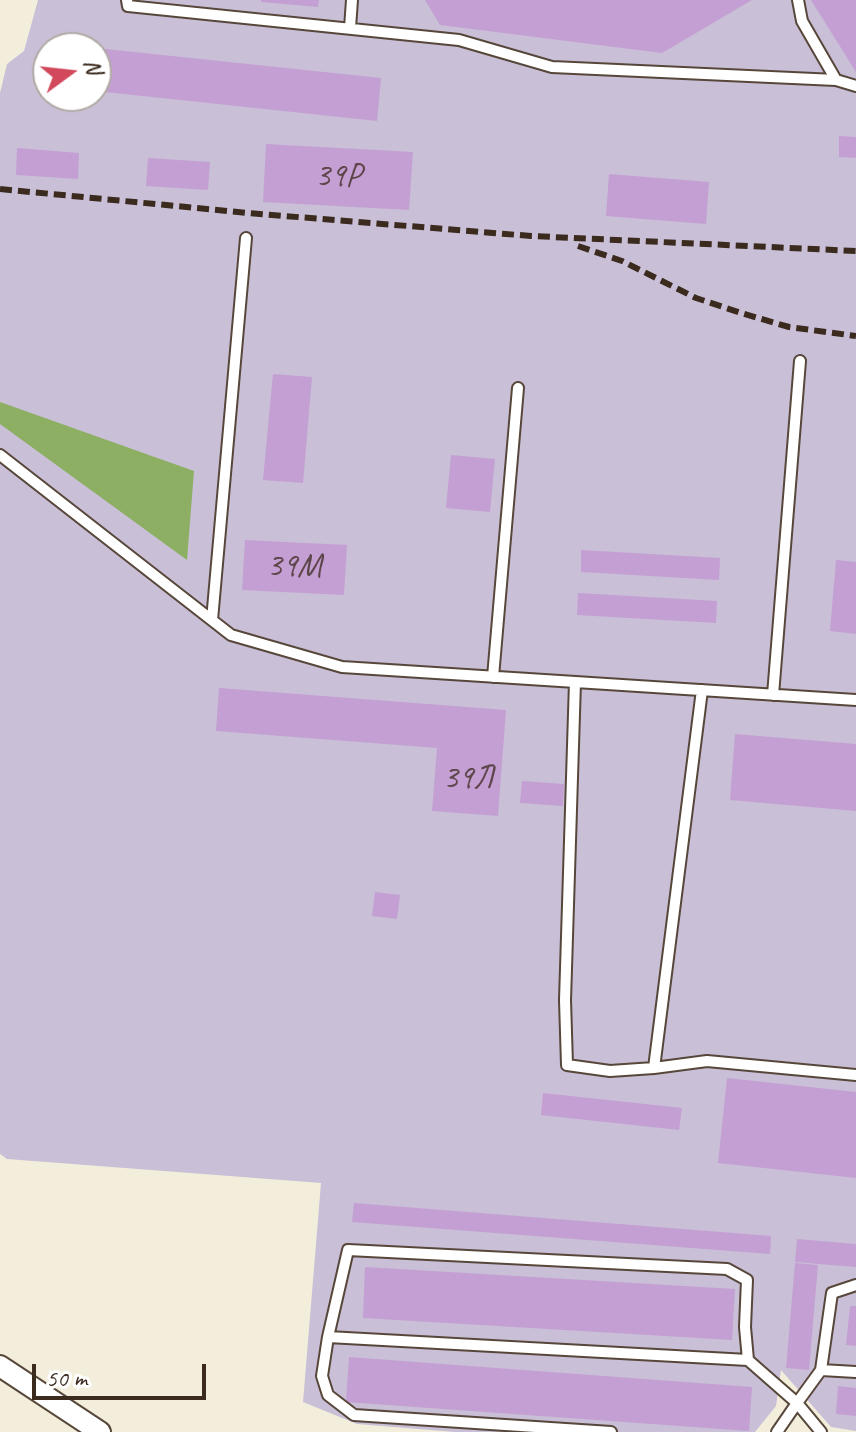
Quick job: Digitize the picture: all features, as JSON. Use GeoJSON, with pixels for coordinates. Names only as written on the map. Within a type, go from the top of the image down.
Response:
{"type":"FeatureCollection","features":[{"type":"Feature","properties":{"kind":"street"},"geometry":{"type":"LineString","coordinates":[[0,1366],[100,1432]]}},
{"type":"Feature","properties":{"kind":"lane"},"geometry":{"type":"LineString","coordinates":[[127,0],[128,6],[459,40],[552,67],[836,80],[856,86]]}},
{"type":"Feature","properties":{"kind":"lane"},"geometry":{"type":"LineString","coordinates":[[350,28],[352,0]]}},
{"type":"Feature","properties":{"kind":"lane"},"geometry":{"type":"LineString","coordinates":[[798,0],[802,21],[836,80]]}},
{"type":"Feature","properties":{"kind":"lane"},"geometry":{"type":"LineString","coordinates":[[212,620],[246,238]]}},
{"type":"Feature","properties":{"kind":"lane"},"geometry":{"type":"LineString","coordinates":[[773,695],[800,361]]}},
{"type":"Feature","properties":{"kind":"lane"},"geometry":{"type":"LineString","coordinates":[[493,677],[518,388]]}},
{"type":"Feature","properties":{"kind":"lane"},"geometry":{"type":"LineString","coordinates":[[0,455],[231,635],[342,667],[856,700]]}},
{"type":"Feature","properties":{"kind":"lane"},"geometry":{"type":"LineString","coordinates":[[575,682],[565,1000],[567,1065],[610,1071],[707,1061],[856,1075]]}},
{"type":"Feature","properties":{"kind":"lane"},"geometry":{"type":"LineString","coordinates":[[654,1068],[702,690]]}},
{"type":"Feature","properties":{"kind":"lane"},"geometry":{"type":"LineString","coordinates":[[611,1432],[354,1415],[328,1395],[322,1376],[348,1250],[727,1269],[747,1280],[745,1327],[748,1360]]}},
{"type":"Feature","properties":{"kind":"lane"},"geometry":{"type":"LineString","coordinates":[[777,1432],[821,1370],[832,1293],[856,1285]]}},
{"type":"Feature","properties":{"kind":"lane"},"geometry":{"type":"LineString","coordinates":[[328,1337],[748,1360],[797,1403],[821,1432]]}},
{"type":"Feature","properties":{"kind":"lane"},"geometry":{"type":"LineString","coordinates":[[821,1370],[856,1372]]}},
{"type":"Feature","properties":{"kind":"shaded area"},"geometry":{"type":"Polygon","coordinates":[[[38,0],[856,0],[856,1431],[831,1427],[781,1370],[776,1406],[755,1432],[455,1432],[357,1424],[303,1402],[321,1183],[7,1159],[0,1154],[0,93],[7,64],[24,51],[38,0]]]}},
{"type":"Feature","properties":{"kind":"green space"},"geometry":{"type":"Polygon","coordinates":[[[0,402],[194,471],[187,560],[0,424],[0,402]]]}},
{"type":"Feature","properties":{"kind":"building"},"geometry":{"type":"Polygon","coordinates":[[[261,0],[319,0],[318,7],[261,0]]]}},
{"type":"Feature","properties":{"kind":"building"},"geometry":{"type":"Polygon","coordinates":[[[425,0],[752,0],[662,53],[440,25],[425,0]]]}},
{"type":"Feature","properties":{"kind":"building"},"geometry":{"type":"Polygon","coordinates":[[[811,0],[856,0],[856,72],[811,0]]]}},
{"type":"Feature","properties":{"kind":"building"},"geometry":{"type":"Polygon","coordinates":[[[112,50],[381,78],[377,121],[112,93],[112,50]]]}},
{"type":"Feature","properties":{"kind":"building"},"geometry":{"type":"Polygon","coordinates":[[[839,136],[856,137],[856,158],[839,157],[839,136]]]}},
{"type":"Feature","properties":{"kind":"building"},"geometry":{"type":"Polygon","coordinates":[[[266,144],[413,152],[409,210],[263,202],[266,144]]]}},
{"type":"Feature","properties":{"kind":"building"},"geometry":{"type":"Polygon","coordinates":[[[17,148],[79,153],[78,179],[16,175],[17,148]]]}},
{"type":"Feature","properties":{"kind":"building"},"geometry":{"type":"Polygon","coordinates":[[[148,158],[210,162],[208,190],[146,186],[148,158]]]}},
{"type":"Feature","properties":{"kind":"building"},"geometry":{"type":"Polygon","coordinates":[[[609,174],[709,182],[706,224],[606,216],[609,174]]]}},
{"type":"Feature","properties":{"kind":"building"},"geometry":{"type":"Polygon","coordinates":[[[273,374],[312,377],[303,483],[263,480],[273,374]]]}},
{"type":"Feature","properties":{"kind":"building"},"geometry":{"type":"Polygon","coordinates":[[[451,455],[495,459],[490,512],[446,508],[451,455]]]}},
{"type":"Feature","properties":{"kind":"building"},"geometry":{"type":"Polygon","coordinates":[[[245,540],[347,545],[344,595],[242,590],[245,540]]]}},
{"type":"Feature","properties":{"kind":"building"},"geometry":{"type":"Polygon","coordinates":[[[581,550],[720,558],[719,580],[581,572],[581,550]]]}},
{"type":"Feature","properties":{"kind":"building"},"geometry":{"type":"Polygon","coordinates":[[[836,560],[856,562],[856,634],[830,631],[836,560]]]}},
{"type":"Feature","properties":{"kind":"building"},"geometry":{"type":"Polygon","coordinates":[[[578,593],[717,601],[716,623],[577,615],[578,593]]]}},
{"type":"Feature","properties":{"kind":"building"},"geometry":{"type":"Polygon","coordinates":[[[219,688],[506,710],[498,816],[432,811],[437,748],[216,731],[219,688]]]}},
{"type":"Feature","properties":{"kind":"building"},"geometry":{"type":"Polygon","coordinates":[[[735,734],[856,744],[856,811],[730,800],[735,734]]]}},
{"type":"Feature","properties":{"kind":"building"},"geometry":{"type":"Polygon","coordinates":[[[522,781],[564,784],[563,806],[520,803],[522,781]]]}},
{"type":"Feature","properties":{"kind":"building"},"geometry":{"type":"Polygon","coordinates":[[[375,892],[400,895],[397,919],[372,916],[375,892]]]}},
{"type":"Feature","properties":{"kind":"building"},"geometry":{"type":"Polygon","coordinates":[[[727,1078],[856,1092],[856,1178],[718,1163],[727,1078]]]}},
{"type":"Feature","properties":{"kind":"building"},"geometry":{"type":"Polygon","coordinates":[[[543,1093],[682,1108],[679,1130],[541,1115],[543,1093]]]}},
{"type":"Feature","properties":{"kind":"building"},"geometry":{"type":"Polygon","coordinates":[[[354,1203],[771,1236],[770,1254],[352,1222],[354,1203]]]}},
{"type":"Feature","properties":{"kind":"building"},"geometry":{"type":"Polygon","coordinates":[[[797,1239],[856,1244],[856,1267],[795,1262],[797,1239]]]}},
{"type":"Feature","properties":{"kind":"building"},"geometry":{"type":"Polygon","coordinates":[[[795,1263],[818,1265],[809,1370],[786,1368],[795,1263]]]}},
{"type":"Feature","properties":{"kind":"building"},"geometry":{"type":"Polygon","coordinates":[[[365,1267],[735,1289],[732,1340],[363,1318],[365,1267]]]}},
{"type":"Feature","properties":{"kind":"building"},"geometry":{"type":"Polygon","coordinates":[[[850,1306],[856,1306],[856,1346],[846,1345],[850,1306]]]}},
{"type":"Feature","properties":{"kind":"building"},"geometry":{"type":"Polygon","coordinates":[[[349,1357],[752,1387],[749,1431],[346,1402],[349,1357]]]}},
{"type":"Feature","properties":{"kind":"building"},"geometry":{"type":"Polygon","coordinates":[[[838,1386],[856,1388],[856,1416],[836,1414],[838,1386]]]}},
{"type":"Feature","properties":{"kind":"railway"},"geometry":{"type":"LineString","coordinates":[[0,189],[531,236],[856,251]]}},
{"type":"Feature","properties":{"kind":"railway"},"geometry":{"type":"LineString","coordinates":[[578,246],[622,261],[696,298],[741,313],[789,327],[856,336]]}}]}
